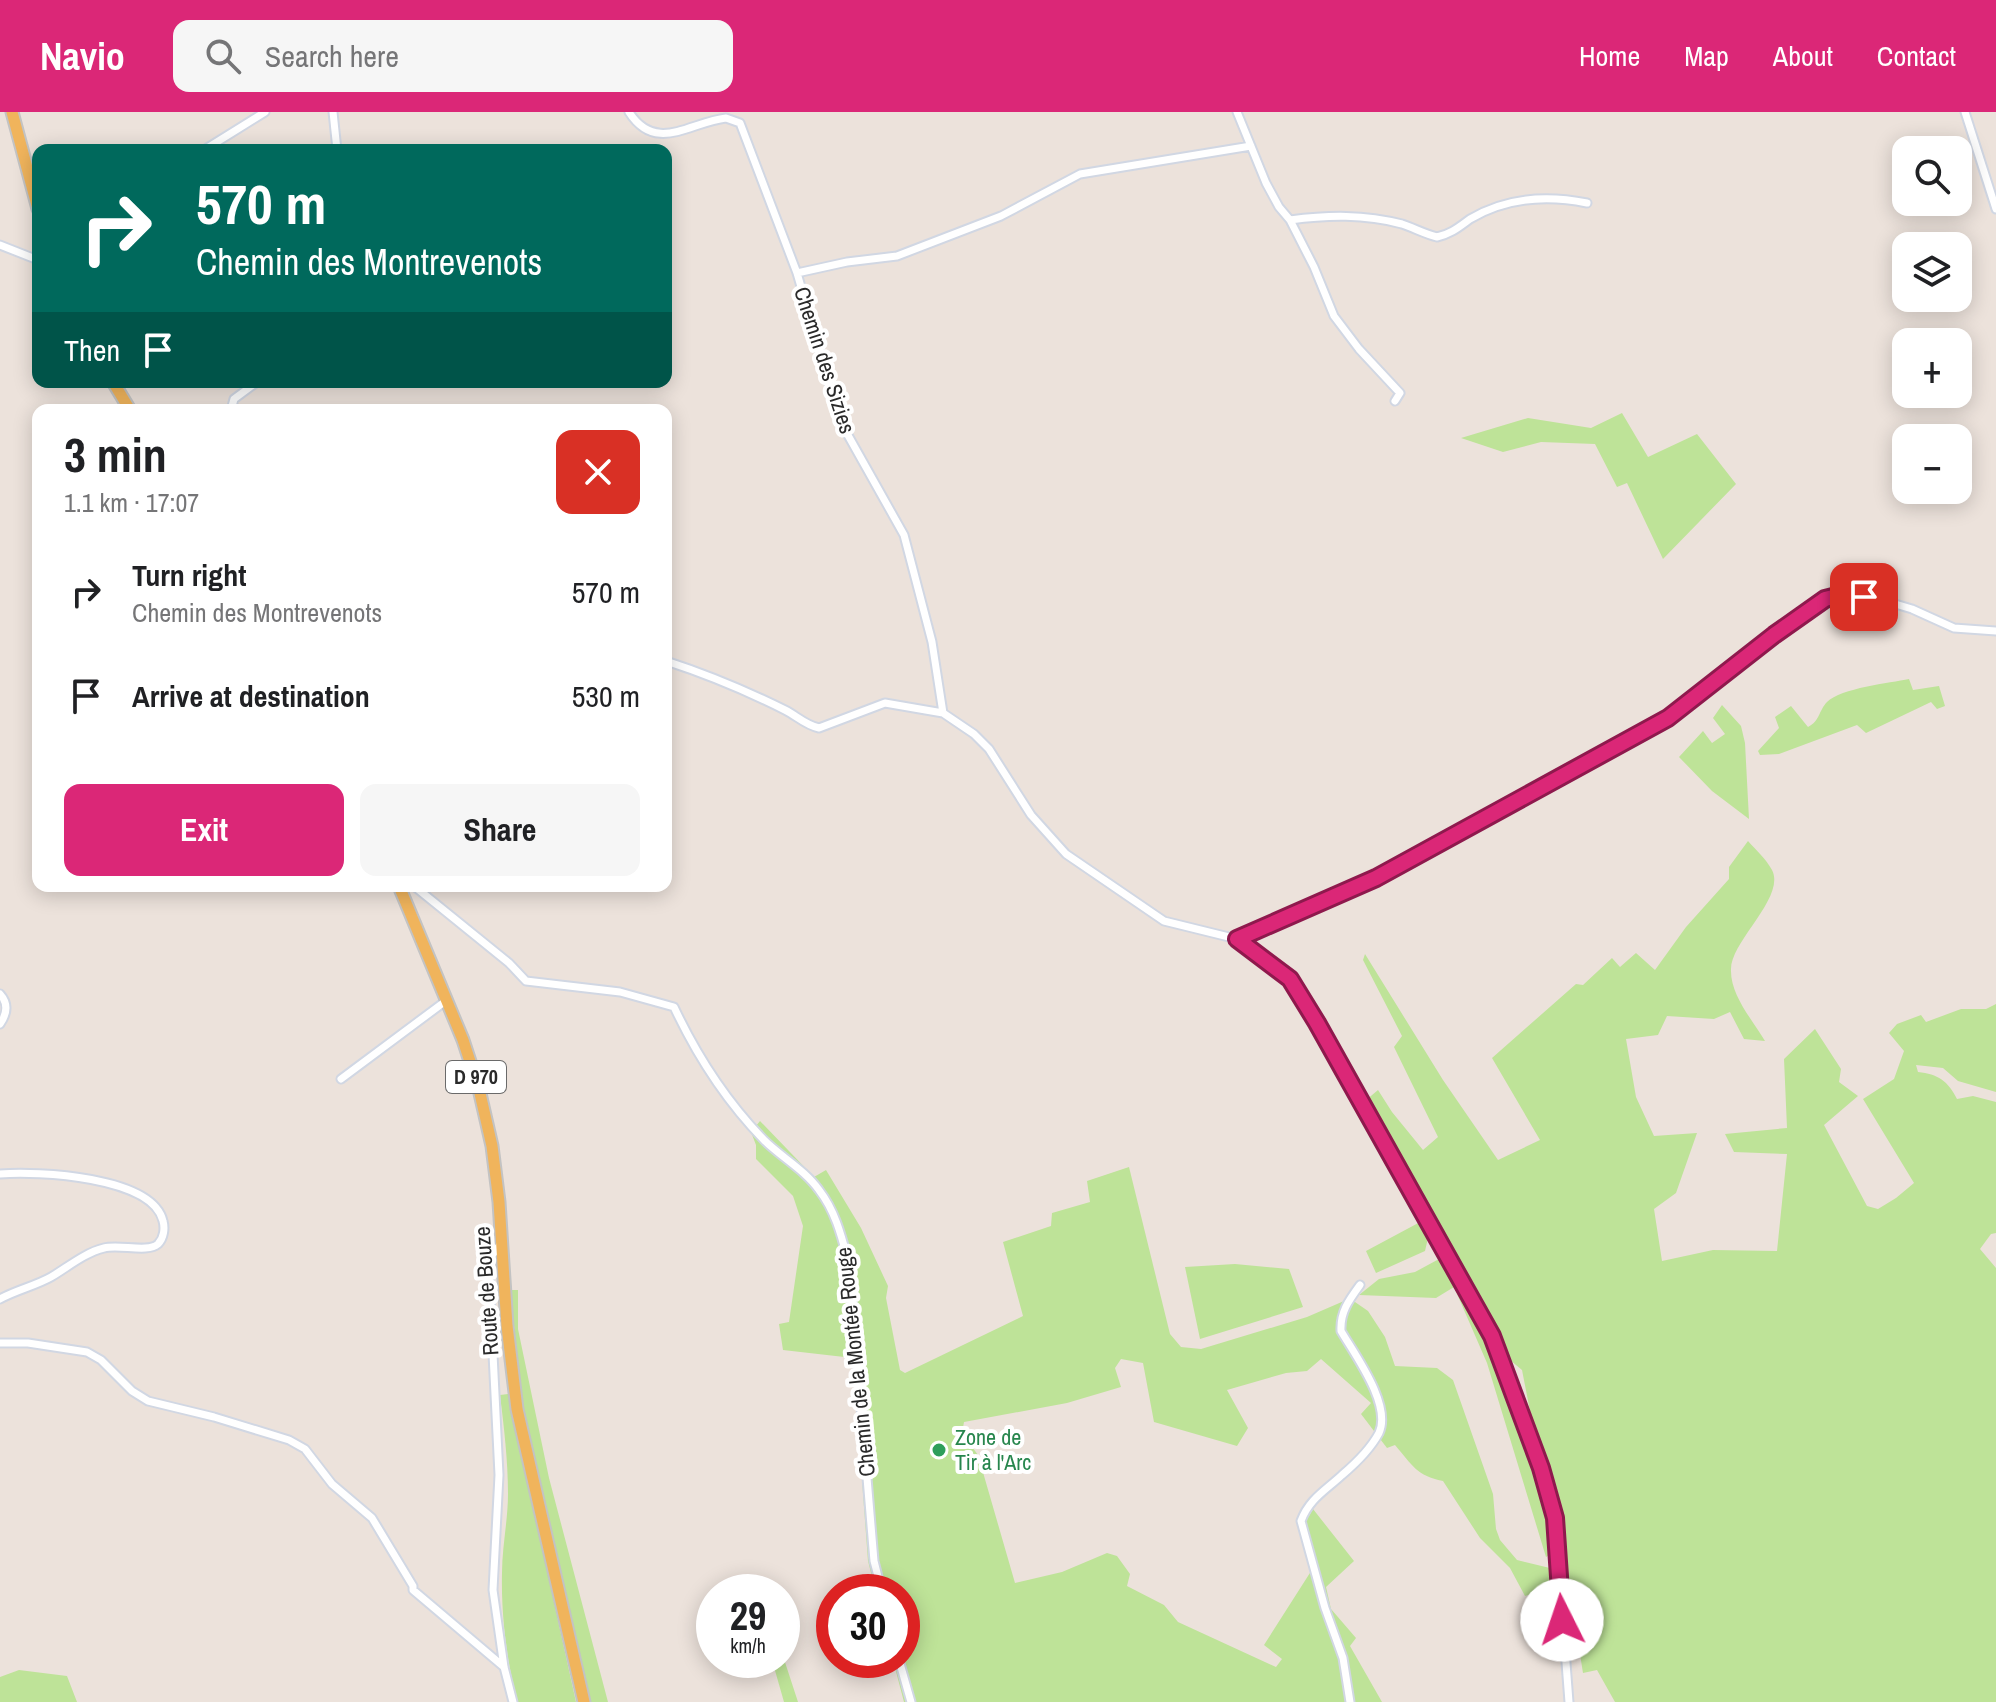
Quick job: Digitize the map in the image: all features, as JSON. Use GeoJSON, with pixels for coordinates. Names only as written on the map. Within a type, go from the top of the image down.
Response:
{"type":"FeatureCollection","features":[{"type":"Feature","properties":{"kind":"main road"},"geometry":{"type":"LineString","coordinates":[[12,112],[32,187]]}},
{"type":"Feature","properties":{"kind":"main road","name":"Route de Bouze"},"geometry":{"type":"LineString","coordinates":[[402,892],[447,1000],[479,1089],[492,1146],[517,1409],[584,1702]]}},
{"type":"Feature","properties":{"kind":"street"},"geometry":{"type":"LineString","coordinates":[[214,144],[265,112]]}},
{"type":"Feature","properties":{"kind":"street"},"geometry":{"type":"LineString","coordinates":[[333,112],[336,144]]}},
{"type":"Feature","properties":{"kind":"street","name":"Chemin des Sizies"},"geometry":{"type":"LineString","coordinates":[[629,112],[637,125],[656,133],[684,131],[719,118],[740,123],[797,273],[840,421],[904,535],[932,642],[943,713]]}},
{"type":"Feature","properties":{"kind":"street"},"geometry":{"type":"LineString","coordinates":[[1237,112],[1266,183],[1290,220],[1334,316],[1359,349],[1400,393],[1395,401]]}},
{"type":"Feature","properties":{"kind":"street"},"geometry":{"type":"LineString","coordinates":[[1965,112],[1996,209]]}},
{"type":"Feature","properties":{"kind":"street"},"geometry":{"type":"LineString","coordinates":[[797,273],[847,262],[897,256],[1001,216],[1080,174],[1251,146]]}},
{"type":"Feature","properties":{"kind":"street"},"geometry":{"type":"LineString","coordinates":[[1290,220],[1330,215],[1367,217],[1437,237],[1455,231],[1481,214],[1516,202],[1557,197],[1587,203]]}},
{"type":"Feature","properties":{"kind":"street"},"geometry":{"type":"LineString","coordinates":[[0,245],[32,258]]}},
{"type":"Feature","properties":{"kind":"street"},"geometry":{"type":"LineString","coordinates":[[233,404],[234,399],[249,388]]}},
{"type":"Feature","properties":{"kind":"street"},"geometry":{"type":"LineString","coordinates":[[1237,939],[1376,878],[1668,718],[1825,599],[1845,594],[1882,600],[1912,609],[1954,628],[1996,631]]}},
{"type":"Feature","properties":{"kind":"street"},"geometry":{"type":"LineString","coordinates":[[672,663],[716,679],[819,728],[885,703],[943,713],[974,734],[989,749],[1031,815],[1066,854],[1164,921],[1237,939],[1290,979],[1492,1336],[1541,1468],[1555,1518],[1569,1702]]}},
{"type":"Feature","properties":{"kind":"street","name":"Chemin de la Montée Rouge"},"geometry":{"type":"LineString","coordinates":[[421,892],[509,963],[526,981],[620,992],[674,1007],[691,1045],[710,1075],[764,1140],[819,1189],[837,1220],[849,1264],[877,1574]]}},
{"type":"Feature","properties":{"kind":"street"},"geometry":{"type":"LineString","coordinates":[[0,994],[6,1006],[0,1024]]}},
{"type":"Feature","properties":{"kind":"street"},"geometry":{"type":"LineString","coordinates":[[341,1079],[447,1000]]}},
{"type":"Feature","properties":{"kind":"street"},"geometry":{"type":"LineString","coordinates":[[0,1174],[55,1173],[126,1190],[156,1207],[164,1230],[159,1243],[151,1248],[118,1246],[96,1250],[40,1283],[0,1299]]}},
{"type":"Feature","properties":{"kind":"street"},"geometry":{"type":"LineString","coordinates":[[502,1241],[491,1257],[489,1309],[499,1475],[493,1590],[504,1667],[513,1702]]}},
{"type":"Feature","properties":{"kind":"street"},"geometry":{"type":"LineString","coordinates":[[1350,1702],[1343,1658],[1325,1608],[1301,1521],[1312,1500],[1343,1475],[1380,1431],[1382,1418],[1379,1401],[1341,1331],[1340,1319],[1346,1303],[1360,1285]]}},
{"type":"Feature","properties":{"kind":"street"},"geometry":{"type":"LineString","coordinates":[[0,1343],[28,1343],[87,1352],[148,1401],[214,1417],[289,1440],[305,1449],[332,1484],[372,1518],[390,1544],[413,1590],[504,1667]]}},
{"type":"Feature","properties":{"kind":"street"},"geometry":{"type":"LineString","coordinates":[[904,1678],[911,1702]]}},
{"type":"Feature","properties":{"kind":"green space"},"geometry":{"type":"Polygon","coordinates":[[[1622,413],[1648,457],[1697,434],[1736,484],[1663,559],[1627,483],[1617,487],[1595,444],[1541,442],[1503,452],[1461,438],[1528,418],[1591,428],[1622,413]]]}},
{"type":"Feature","properties":{"kind":"green space"},"geometry":{"type":"Polygon","coordinates":[[[1909,679],[1913,690],[1939,686],[1945,706],[1937,709],[1931,702],[1866,733],[1857,725],[1779,754],[1760,755],[1758,751],[1779,728],[1775,717],[1791,706],[1808,727],[1834,697],[1909,679]]]}},
{"type":"Feature","properties":{"kind":"green space"},"geometry":{"type":"Polygon","coordinates":[[[1722,705],[1741,726],[1745,743],[1749,819],[1712,791],[1679,757],[1703,731],[1712,743],[1725,734],[1713,718],[1722,705]]]}},
{"type":"Feature","properties":{"kind":"green space"},"geometry":{"type":"Polygon","coordinates":[[[1748,841],[1770,866],[1774,881],[1772,893],[1739,946],[1731,969],[1734,988],[1765,1041],[1744,1039],[1730,1012],[1714,1019],[1667,1016],[1658,1035],[1626,1039],[1636,1097],[1654,1136],[1697,1133],[1676,1193],[1654,1209],[1662,1261],[1713,1250],[1777,1251],[1787,1154],[1734,1152],[1725,1134],[1787,1128],[1784,1059],[1815,1029],[1841,1069],[1839,1082],[1858,1096],[1824,1125],[1867,1206],[1878,1209],[1896,1198],[1914,1183],[1863,1099],[1894,1079],[1904,1051],[1889,1033],[1897,1024],[1921,1015],[1926,1022],[1961,1009],[1986,1009],[1996,1004],[1996,1092],[1958,1081],[1943,1068],[1916,1065],[1918,1072],[1946,1083],[1957,1099],[1973,1096],[1996,1102],[1996,1233],[1991,1234],[1980,1249],[1996,1268],[1996,1702],[1615,1702],[1597,1670],[1583,1673],[1556,1503],[1532,1421],[1522,1370],[1504,1355],[1431,1216],[1365,1101],[1378,1090],[1423,1150],[1438,1137],[1394,1047],[1402,1036],[1363,960],[1365,954],[1443,1080],[1498,1160],[1540,1140],[1492,1058],[1576,984],[1583,985],[1612,958],[1620,967],[1636,953],[1655,970],[1686,927],[1729,879],[1729,867],[1748,841]]]}},
{"type":"Feature","properties":{"kind":"green space"},"geometry":{"type":"Polygon","coordinates":[[[760,1121],[814,1177],[826,1170],[861,1228],[888,1286],[886,1298],[900,1370],[905,1373],[1023,1316],[1003,1242],[1051,1226],[1052,1213],[1090,1202],[1087,1181],[1129,1167],[1170,1334],[1181,1347],[1201,1349],[1307,1317],[1344,1301],[1355,1302],[1368,1311],[1385,1337],[1395,1366],[1437,1368],[1453,1380],[1493,1494],[1500,1540],[1517,1560],[1554,1569],[1553,1607],[1541,1591],[1525,1596],[1510,1568],[1480,1538],[1443,1481],[1421,1473],[1395,1445],[1387,1448],[1361,1414],[1371,1403],[1321,1359],[1307,1371],[1286,1373],[1227,1390],[1248,1428],[1237,1446],[1154,1422],[1143,1363],[1121,1359],[1115,1368],[1121,1387],[1067,1403],[964,1422],[962,1433],[978,1455],[1015,1583],[1062,1572],[1107,1553],[1117,1556],[1130,1574],[1127,1586],[1164,1605],[1178,1622],[1276,1667],[1282,1659],[1264,1645],[1315,1565],[1304,1524],[1313,1509],[1354,1561],[1326,1587],[1331,1609],[1356,1638],[1350,1646],[1382,1702],[904,1702],[898,1678],[920,1678],[920,1574],[871,1574],[853,1358],[783,1350],[779,1324],[789,1322],[803,1226],[793,1196],[756,1159],[756,1145],[751,1132],[760,1121]]]}},
{"type":"Feature","properties":{"kind":"green space"},"geometry":{"type":"Polygon","coordinates":[[[1422,1221],[1428,1238],[1425,1251],[1376,1273],[1366,1251],[1422,1221]]]}},
{"type":"Feature","properties":{"kind":"green space"},"geometry":{"type":"Polygon","coordinates":[[[1439,1259],[1463,1291],[1497,1369],[1542,1496],[1553,1553],[1546,1557],[1487,1363],[1454,1287],[1436,1298],[1359,1295],[1379,1279],[1415,1272],[1439,1259]]]}},
{"type":"Feature","properties":{"kind":"green space"},"geometry":{"type":"Polygon","coordinates":[[[1235,1264],[1289,1269],[1303,1307],[1200,1339],[1185,1267],[1235,1264]]]}},
{"type":"Feature","properties":{"kind":"green space"},"geometry":{"type":"Polygon","coordinates":[[[510,1290],[518,1290],[518,1329],[549,1478],[608,1702],[591,1702],[524,1414],[510,1290]]]}},
{"type":"Feature","properties":{"kind":"green space"},"geometry":{"type":"Polygon","coordinates":[[[508,1394],[576,1702],[517,1702],[513,1686],[505,1638],[502,1589],[508,1494],[500,1395],[508,1394]]]}},
{"type":"Feature","properties":{"kind":"green space"},"geometry":{"type":"Polygon","coordinates":[[[19,1670],[67,1676],[77,1702],[0,1702],[0,1677],[19,1670]]]}},
{"type":"Feature","properties":{"kind":"green space"},"geometry":{"type":"Polygon","coordinates":[[[777,1678],[790,1678],[798,1702],[784,1702],[777,1678]]]}},
{"type":"Feature","properties":{"kind":"place","name":"Zone de Tir à l'Arc"},"geometry":{"type":"Point","coordinates":[939,1450]}},
{"type":"Feature","properties":{"kind":"route"},"geometry":{"type":"LineString","coordinates":[[1562,1620],[1555,1518],[1541,1468],[1492,1336],[1290,979],[1237,939],[1376,878],[1668,718],[1825,599],[1845,594],[1864,597]]}}]}
